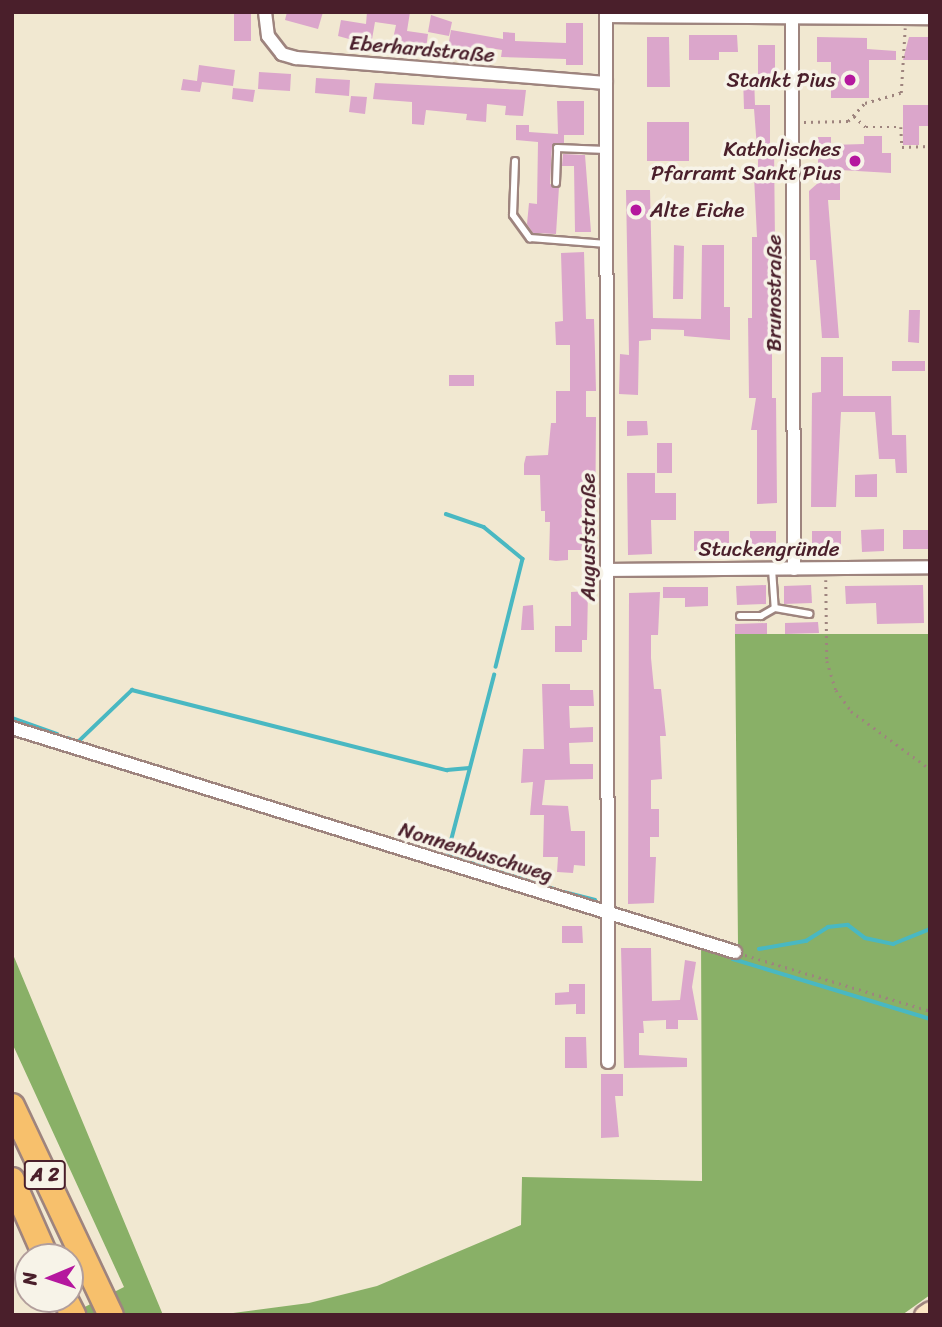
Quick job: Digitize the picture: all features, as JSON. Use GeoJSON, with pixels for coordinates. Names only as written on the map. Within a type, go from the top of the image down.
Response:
{"type":"FeatureCollection","features":[{"type":"Feature","properties":{"kind":"highway","name":"A 2"},"geometry":{"type":"LineString","coordinates":[[12,1106],[111,1315]]}},
{"type":"Feature","properties":{"kind":"highway","name":"A 2"},"geometry":{"type":"LineString","coordinates":[[12,1180],[40,1243]]}},
{"type":"Feature","properties":{"kind":"main road"},"geometry":{"type":"LineString","coordinates":[[925,1315],[930,1311]]}},
{"type":"Feature","properties":{"kind":"street","name":"Eberhardstraße"},"geometry":{"type":"LineString","coordinates":[[265,12],[268,36],[282,54],[296,58],[606,83]]}},
{"type":"Feature","properties":{"kind":"street","name":"Auguststraße"},"geometry":{"type":"LineString","coordinates":[[606,14],[608,1062]]}},
{"type":"Feature","properties":{"kind":"street"},"geometry":{"type":"LineString","coordinates":[[606,14],[930,18]]}},
{"type":"Feature","properties":{"kind":"street","name":"Brunostraße"},"geometry":{"type":"LineString","coordinates":[[792,17],[794,569]]}},
{"type":"Feature","properties":{"kind":"street","name":"Stuckengründe"},"geometry":{"type":"LineString","coordinates":[[608,570],[930,567]]}},
{"type":"Feature","properties":{"kind":"street","name":"Nonnenbuschweg"},"geometry":{"type":"LineString","coordinates":[[12,728],[735,952]]}},
{"type":"Feature","properties":{"kind":"lane"},"geometry":{"type":"LineString","coordinates":[[556,183],[557,148],[606,150]]}},
{"type":"Feature","properties":{"kind":"lane"},"geometry":{"type":"LineString","coordinates":[[515,161],[513,215],[530,238],[607,244]]}},
{"type":"Feature","properties":{"kind":"lane"},"geometry":{"type":"LineString","coordinates":[[772,569],[775,608]]}},
{"type":"Feature","properties":{"kind":"lane"},"geometry":{"type":"LineString","coordinates":[[740,616],[761,615],[775,608],[809,614]]}},
{"type":"Feature","properties":{"kind":"path"},"geometry":{"type":"LineString","coordinates":[[792,122],[848,121],[865,103],[901,93],[906,18]]}},
{"type":"Feature","properties":{"kind":"path"},"geometry":{"type":"LineString","coordinates":[[854,116],[866,127],[901,128],[902,147],[930,146]]}},
{"type":"Feature","properties":{"kind":"path"},"geometry":{"type":"LineString","coordinates":[[826,568],[827,661],[836,690],[851,711],[930,769]]}},
{"type":"Feature","properties":{"kind":"path"},"geometry":{"type":"LineString","coordinates":[[735,952],[930,1011]]}},
{"type":"Feature","properties":{"kind":"green space"},"geometry":{"type":"Polygon","coordinates":[[[735,634],[930,634],[930,1295],[902,1315],[218,1315],[309,1303],[377,1286],[521,1225],[522,1177],[702,1181],[701,934],[738,945],[735,634]]]}},
{"type":"Feature","properties":{"kind":"green space"},"geometry":{"type":"Polygon","coordinates":[[[12,952],[163,1315],[69,1315],[84,1313],[84,1307],[124,1287],[12,1043],[12,952]]]}},
{"type":"Feature","properties":{"kind":"building"},"geometry":{"type":"Polygon","coordinates":[[[234,12],[251,12],[251,41],[234,41],[234,12]]]}},
{"type":"Feature","properties":{"kind":"building"},"geometry":{"type":"Polygon","coordinates":[[[287,12],[323,12],[318,29],[285,20],[287,12]]]}},
{"type":"Feature","properties":{"kind":"building"},"geometry":{"type":"Polygon","coordinates":[[[367,12],[410,12],[407,31],[428,34],[426,50],[392,44],[396,25],[375,22],[371,45],[338,36],[341,20],[366,24],[367,12]]]}},
{"type":"Feature","properties":{"kind":"building"},"geometry":{"type":"Polygon","coordinates":[[[431,15],[452,22],[449,36],[428,32],[431,15]]]}},
{"type":"Feature","properties":{"kind":"building"},"geometry":{"type":"Polygon","coordinates":[[[566,23],[583,23],[583,65],[566,65],[566,59],[501,57],[502,50],[483,47],[481,58],[447,53],[451,30],[503,39],[503,32],[515,33],[515,41],[566,43],[566,23]]]}},
{"type":"Feature","properties":{"kind":"building"},"geometry":{"type":"Polygon","coordinates":[[[689,35],[737,35],[738,52],[719,52],[719,60],[689,60],[689,35]]]}},
{"type":"Feature","properties":{"kind":"building"},"geometry":{"type":"Polygon","coordinates":[[[647,37],[669,37],[670,87],[647,87],[647,37]]]}},
{"type":"Feature","properties":{"kind":"building","name":"Stankt Pius"},"geometry":{"type":"Polygon","coordinates":[[[817,37],[867,38],[867,49],[896,51],[896,60],[869,60],[869,98],[831,98],[831,62],[817,62],[817,37]]]}},
{"type":"Feature","properties":{"kind":"building"},"geometry":{"type":"Polygon","coordinates":[[[909,37],[930,37],[930,60],[903,60],[909,37]]]}},
{"type":"Feature","properties":{"kind":"building"},"geometry":{"type":"Polygon","coordinates":[[[758,45],[775,45],[775,77],[758,76],[758,45]]]}},
{"type":"Feature","properties":{"kind":"building"},"geometry":{"type":"Polygon","coordinates":[[[199,65],[235,70],[233,86],[202,82],[200,92],[181,90],[183,79],[197,81],[199,65]]]}},
{"type":"Feature","properties":{"kind":"building"},"geometry":{"type":"Polygon","coordinates":[[[259,72],[291,74],[290,91],[258,89],[259,72]]]}},
{"type":"Feature","properties":{"kind":"building"},"geometry":{"type":"Polygon","coordinates":[[[754,76],[755,105],[770,105],[770,145],[774,145],[776,342],[772,342],[772,398],[776,398],[777,503],[757,504],[757,430],[751,430],[756,398],[749,398],[748,318],[752,318],[752,237],[757,237],[754,176],[758,176],[758,161],[754,109],[744,109],[743,77],[754,76]]]}},
{"type":"Feature","properties":{"kind":"building"},"geometry":{"type":"Polygon","coordinates":[[[316,78],[350,80],[349,96],[315,93],[316,78]]]}},
{"type":"Feature","properties":{"kind":"building"},"geometry":{"type":"Polygon","coordinates":[[[375,83],[526,90],[523,116],[505,115],[506,106],[487,104],[486,122],[466,120],[467,114],[426,110],[424,125],[412,124],[412,102],[373,99],[375,83]]]}},
{"type":"Feature","properties":{"kind":"building"},"geometry":{"type":"Polygon","coordinates":[[[233,88],[255,90],[253,102],[232,99],[233,88]]]}},
{"type":"Feature","properties":{"kind":"building"},"geometry":{"type":"Polygon","coordinates":[[[351,96],[367,97],[365,114],[349,112],[351,96]]]}},
{"type":"Feature","properties":{"kind":"building"},"geometry":{"type":"Polygon","coordinates":[[[557,101],[584,101],[584,135],[564,135],[564,143],[552,146],[550,184],[559,187],[556,234],[533,233],[527,224],[529,203],[537,204],[538,142],[516,140],[516,125],[529,125],[529,132],[558,134],[557,101]]]}},
{"type":"Feature","properties":{"kind":"building"},"geometry":{"type":"Polygon","coordinates":[[[903,105],[930,105],[930,126],[919,126],[919,145],[903,145],[903,105]]]}},
{"type":"Feature","properties":{"kind":"building"},"geometry":{"type":"Polygon","coordinates":[[[647,122],[689,122],[689,161],[647,161],[647,122]]]}},
{"type":"Feature","properties":{"kind":"building"},"geometry":{"type":"Polygon","coordinates":[[[864,136],[882,136],[882,153],[891,153],[891,173],[840,170],[840,200],[828,200],[839,338],[822,338],[816,260],[810,260],[809,191],[818,183],[818,137],[831,137],[831,145],[864,144],[864,136]]]}},
{"type":"Feature","properties":{"kind":"building"},"geometry":{"type":"Polygon","coordinates":[[[563,154],[585,155],[591,232],[575,232],[574,166],[562,166],[563,154]]]}},
{"type":"Feature","properties":{"kind":"building"},"geometry":{"type":"Polygon","coordinates":[[[626,190],[650,190],[653,318],[701,319],[702,245],[724,245],[724,307],[730,307],[730,340],[684,336],[684,330],[651,329],[651,340],[639,341],[638,395],[619,394],[620,354],[629,355],[626,190]]]}},
{"type":"Feature","properties":{"kind":"building"},"geometry":{"type":"Polygon","coordinates":[[[674,245],[684,246],[683,299],[673,299],[674,245]]]}},
{"type":"Feature","properties":{"kind":"building"},"geometry":{"type":"Polygon","coordinates":[[[584,252],[586,319],[594,319],[596,391],[586,391],[586,417],[596,417],[595,550],[568,550],[568,560],[556,561],[549,560],[550,522],[545,522],[545,511],[541,511],[540,475],[524,475],[524,464],[526,456],[548,455],[551,423],[556,423],[556,391],[570,391],[570,345],[556,345],[555,322],[563,321],[561,253],[584,252]]]}},
{"type":"Feature","properties":{"kind":"building"},"geometry":{"type":"Polygon","coordinates":[[[909,310],[920,310],[919,343],[908,342],[909,310]]]}},
{"type":"Feature","properties":{"kind":"building"},"geometry":{"type":"Polygon","coordinates":[[[821,357],[843,357],[843,396],[891,396],[892,435],[906,435],[907,473],[896,473],[895,459],[879,459],[875,412],[841,412],[836,507],[811,507],[812,393],[821,392],[821,357]]]}},
{"type":"Feature","properties":{"kind":"building"},"geometry":{"type":"Polygon","coordinates":[[[892,361],[925,361],[925,371],[892,371],[892,361]]]}},
{"type":"Feature","properties":{"kind":"building"},"geometry":{"type":"Polygon","coordinates":[[[449,375],[474,375],[474,386],[449,386],[449,375]]]}},
{"type":"Feature","properties":{"kind":"building"},"geometry":{"type":"Polygon","coordinates":[[[627,421],[647,421],[648,435],[627,436],[627,421]]]}},
{"type":"Feature","properties":{"kind":"building"},"geometry":{"type":"Polygon","coordinates":[[[657,443],[672,443],[672,473],[657,473],[657,443]]]}},
{"type":"Feature","properties":{"kind":"building"},"geometry":{"type":"Polygon","coordinates":[[[627,473],[655,473],[655,493],[676,493],[676,520],[651,520],[652,554],[628,555],[627,473]]]}},
{"type":"Feature","properties":{"kind":"building"},"geometry":{"type":"Polygon","coordinates":[[[877,474],[877,497],[855,497],[855,475],[877,474]]]}},
{"type":"Feature","properties":{"kind":"building"},"geometry":{"type":"Polygon","coordinates":[[[884,529],[884,551],[862,552],[861,530],[884,529]]]}},
{"type":"Feature","properties":{"kind":"building"},"geometry":{"type":"Polygon","coordinates":[[[903,530],[928,530],[929,549],[903,549],[903,530]]]}},
{"type":"Feature","properties":{"kind":"building"},"geometry":{"type":"Polygon","coordinates":[[[694,531],[729,531],[729,551],[694,551],[694,531]]]}},
{"type":"Feature","properties":{"kind":"building"},"geometry":{"type":"Polygon","coordinates":[[[750,531],[776,531],[776,550],[750,550],[750,531]]]}},
{"type":"Feature","properties":{"kind":"building"},"geometry":{"type":"Polygon","coordinates":[[[812,531],[841,531],[841,549],[812,549],[812,531]]]}},
{"type":"Feature","properties":{"kind":"building"},"geometry":{"type":"Polygon","coordinates":[[[766,585],[766,604],[737,605],[736,586],[766,585]]]}},
{"type":"Feature","properties":{"kind":"building"},"geometry":{"type":"Polygon","coordinates":[[[811,585],[812,603],[784,604],[784,586],[811,585]]]}},
{"type":"Feature","properties":{"kind":"building"},"geometry":{"type":"Polygon","coordinates":[[[923,585],[924,623],[877,624],[876,603],[846,604],[845,586],[923,585]]]}},
{"type":"Feature","properties":{"kind":"building"},"geometry":{"type":"Polygon","coordinates":[[[663,587],[708,587],[708,606],[685,607],[685,598],[663,598],[663,587]]]}},
{"type":"Feature","properties":{"kind":"building"},"geometry":{"type":"Polygon","coordinates":[[[588,591],[587,640],[582,640],[582,652],[555,652],[555,626],[571,626],[571,592],[588,591]]]}},
{"type":"Feature","properties":{"kind":"building"},"geometry":{"type":"Polygon","coordinates":[[[660,592],[658,635],[651,635],[651,658],[654,689],[661,689],[666,736],[660,736],[662,779],[651,780],[651,809],[659,809],[659,837],[650,837],[650,857],[656,857],[654,903],[628,904],[629,593],[660,592]]]}},
{"type":"Feature","properties":{"kind":"building"},"geometry":{"type":"Polygon","coordinates":[[[533,605],[534,630],[521,630],[523,606],[533,605]]]}},
{"type":"Feature","properties":{"kind":"building"},"geometry":{"type":"Polygon","coordinates":[[[818,622],[819,633],[785,634],[785,623],[818,622]]]}},
{"type":"Feature","properties":{"kind":"building"},"geometry":{"type":"Polygon","coordinates":[[[767,623],[767,634],[735,634],[735,624],[767,623]]]}},
{"type":"Feature","properties":{"kind":"building"},"geometry":{"type":"Polygon","coordinates":[[[542,684],[570,684],[570,690],[593,690],[594,706],[569,706],[570,728],[593,727],[593,742],[569,743],[570,764],[593,764],[593,779],[545,780],[542,805],[568,806],[571,831],[585,831],[585,866],[574,865],[573,873],[557,872],[558,857],[543,857],[544,815],[530,815],[533,782],[521,783],[523,749],[544,749],[542,684]]]}},
{"type":"Feature","properties":{"kind":"building"},"geometry":{"type":"Polygon","coordinates":[[[562,926],[582,926],[583,943],[562,943],[562,926]]]}},
{"type":"Feature","properties":{"kind":"building"},"geometry":{"type":"Polygon","coordinates":[[[621,948],[651,948],[652,1001],[680,1000],[685,960],[696,962],[692,987],[698,1020],[678,1020],[678,1029],[666,1029],[666,1020],[643,1021],[644,1033],[639,1033],[639,1055],[687,1058],[687,1067],[624,1068],[621,948]]]}},
{"type":"Feature","properties":{"kind":"building"},"geometry":{"type":"Polygon","coordinates":[[[569,984],[585,984],[585,1014],[576,1014],[576,1004],[555,1005],[555,993],[569,992],[569,984]]]}},
{"type":"Feature","properties":{"kind":"building"},"geometry":{"type":"Polygon","coordinates":[[[565,1037],[586,1037],[587,1068],[565,1068],[565,1037]]]}},
{"type":"Feature","properties":{"kind":"building"},"geometry":{"type":"Polygon","coordinates":[[[601,1074],[623,1074],[623,1096],[615,1096],[619,1137],[601,1138],[601,1074]]]}},
{"type":"Feature","properties":{"kind":"waterway"},"geometry":{"type":"LineString","coordinates":[[446,514],[484,527],[523,559],[496,667]]}},
{"type":"Feature","properties":{"kind":"waterway"},"geometry":{"type":"LineString","coordinates":[[489,869],[447,856],[494,675]]}},
{"type":"Feature","properties":{"kind":"waterway"},"geometry":{"type":"LineString","coordinates":[[68,738],[78,742],[132,690],[447,770],[469,768]]}},
{"type":"Feature","properties":{"kind":"waterway"},"geometry":{"type":"LineString","coordinates":[[12,718],[57,734]]}},
{"type":"Feature","properties":{"kind":"waterway"},"geometry":{"type":"LineString","coordinates":[[500,872],[554,889]]}},
{"type":"Feature","properties":{"kind":"waterway"},"geometry":{"type":"LineString","coordinates":[[564,892],[595,900]]}},
{"type":"Feature","properties":{"kind":"waterway"},"geometry":{"type":"LineString","coordinates":[[759,949],[806,941],[828,927],[848,925],[865,938],[893,944],[930,929]]}},
{"type":"Feature","properties":{"kind":"waterway"},"geometry":{"type":"LineString","coordinates":[[733,959],[930,1019]]}},
{"type":"Feature","properties":{"kind":"place","name":"Stankt Pius"},"geometry":{"type":"Point","coordinates":[850,80]}},
{"type":"Feature","properties":{"kind":"place","name":"Katholisches Pfarramt Sankt Pius"},"geometry":{"type":"Point","coordinates":[855,161]}},
{"type":"Feature","properties":{"kind":"place","name":"Alte Eiche"},"geometry":{"type":"Point","coordinates":[636,210]}}]}
